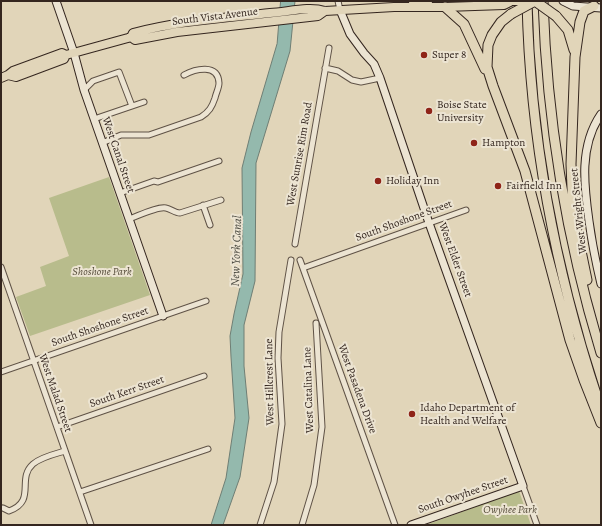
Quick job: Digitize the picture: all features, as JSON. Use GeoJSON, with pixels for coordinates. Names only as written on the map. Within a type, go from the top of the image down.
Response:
{"type":"FeatureCollection","features":[{"type":"Feature","properties":{"kind":"highway"},"geometry":{"type":"LineString","coordinates":[[527,1],[533,96],[541,166],[547,202],[559,262],[572,313],[601,409]]}},
{"type":"Feature","properties":{"kind":"highway"},"geometry":{"type":"LineString","coordinates":[[575,57],[572,40],[568,30],[556,16],[535,1],[512,14],[497,27],[488,45],[487,67],[525,171],[570,340],[601,423]]}},
{"type":"Feature","properties":{"kind":"highway"},"geometry":{"type":"LineString","coordinates":[[543,1],[550,107],[563,197],[576,264],[601,353]]}},
{"type":"Feature","properties":{"kind":"highway"},"geometry":{"type":"LineString","coordinates":[[445,7],[464,24],[493,86]]}},
{"type":"Feature","properties":{"kind":"highway"},"geometry":{"type":"LineString","coordinates":[[597,7],[584,11],[580,22],[575,57],[571,164],[573,212],[584,271],[601,338]]}},
{"type":"Feature","properties":{"kind":"main road","name":"South Vista Avenue"},"geometry":{"type":"LineString","coordinates":[[401,7],[428,1]]}},
{"type":"Feature","properties":{"kind":"main road","name":"South Vista Avenue"},"geometry":{"type":"LineString","coordinates":[[5,77],[16,77],[64,59],[70,54],[131,37],[135,40],[277,17],[295,15],[318,16],[325,11],[401,7],[504,5],[512,1],[530,1]]}},
{"type":"Feature","properties":{"kind":"street","name":"West Canal Street"},"geometry":{"type":"LineString","coordinates":[[56,1],[70,54],[163,316]]}},
{"type":"Feature","properties":{"kind":"street"},"geometry":{"type":"LineString","coordinates":[[338,1],[340,10]]}},
{"type":"Feature","properties":{"kind":"street"},"geometry":{"type":"LineString","coordinates":[[563,1],[573,6],[597,7]]}},
{"type":"Feature","properties":{"kind":"street","name":"West Elder Street"},"geometry":{"type":"LineString","coordinates":[[340,10],[350,34],[374,64],[380,78],[537,525]]}},
{"type":"Feature","properties":{"kind":"street","name":"West Sunrise Rim Road"},"geometry":{"type":"LineString","coordinates":[[295,244],[329,48]]}},
{"type":"Feature","properties":{"kind":"street"},"geometry":{"type":"LineString","coordinates":[[325,68],[338,71],[352,80],[361,82],[380,78]]}},
{"type":"Feature","properties":{"kind":"street"},"geometry":{"type":"LineString","coordinates":[[102,143],[121,135],[149,135],[201,117],[207,113],[211,108],[219,86],[217,76],[212,71],[206,69],[193,70],[184,75]]}},
{"type":"Feature","properties":{"kind":"street"},"geometry":{"type":"LineString","coordinates":[[84,90],[93,81],[119,72],[132,106]]}},
{"type":"Feature","properties":{"kind":"street"},"geometry":{"type":"LineString","coordinates":[[94,119],[144,102]]}},
{"type":"Feature","properties":{"kind":"street","name":"West Wright Street"},"geometry":{"type":"LineString","coordinates":[[601,114],[590,137],[586,150],[584,172],[594,257],[601,284]]}},
{"type":"Feature","properties":{"kind":"street"},"geometry":{"type":"LineString","coordinates":[[120,193],[154,181],[158,182],[219,161]]}},
{"type":"Feature","properties":{"kind":"street"},"geometry":{"type":"LineString","coordinates":[[129,219],[161,208],[166,208],[180,213],[220,200]]}},
{"type":"Feature","properties":{"kind":"street"},"geometry":{"type":"LineString","coordinates":[[203,206],[210,225]]}},
{"type":"Feature","properties":{"kind":"street","name":"South Shoshone Street"},"geometry":{"type":"LineString","coordinates":[[303,268],[466,210]]}},
{"type":"Feature","properties":{"kind":"street","name":"West Hillcrest Lane"},"geometry":{"type":"LineString","coordinates":[[260,525],[274,482],[282,424],[278,358],[279,332],[291,260]]}},
{"type":"Feature","properties":{"kind":"street","name":"West Pasadena Drive"},"geometry":{"type":"LineString","coordinates":[[300,260],[395,525]]}},
{"type":"Feature","properties":{"kind":"street","name":"West Malad Street"},"geometry":{"type":"LineString","coordinates":[[1,267],[91,525]]}},
{"type":"Feature","properties":{"kind":"street","name":"South Shoshone Street"},"geometry":{"type":"LineString","coordinates":[[1,372],[206,301]]}},
{"type":"Feature","properties":{"kind":"street","name":"West Catalina Lane"},"geometry":{"type":"LineString","coordinates":[[302,525],[314,485],[322,427],[316,323]]}},
{"type":"Feature","properties":{"kind":"street","name":"South Kerr Street"},"geometry":{"type":"LineString","coordinates":[[57,427],[204,376]]}},
{"type":"Feature","properties":{"kind":"street"},"geometry":{"type":"LineString","coordinates":[[80,492],[208,449]]}},
{"type":"Feature","properties":{"kind":"street"},"geometry":{"type":"LineString","coordinates":[[2,508],[9,511],[16,508],[23,501],[25,496],[26,474],[33,463],[65,451]]}},
{"type":"Feature","properties":{"kind":"street","name":"South Owyhee Street"},"geometry":{"type":"LineString","coordinates":[[411,525],[523,486]]}},
{"type":"Feature","properties":{"kind":"green space"},"geometry":{"type":"Polygon","coordinates":[[[270,16],[270,18],[151,33],[180,26],[270,16]]]}},
{"type":"Feature","properties":{"kind":"green space","name":"Shoshone Park"},"geometry":{"type":"Polygon","coordinates":[[[109,177],[150,295],[30,336],[16,297],[46,286],[40,267],[69,256],[49,198],[109,177]]]}},
{"type":"Feature","properties":{"kind":"green space","name":"Owyhee Park"},"geometry":{"type":"Polygon","coordinates":[[[519,491],[531,525],[426,525],[519,491]]]}},
{"type":"Feature","properties":{"kind":"water"},"geometry":{"type":"Polygon","coordinates":[[[281,1],[295,1],[290,51],[256,163],[255,281],[244,325],[244,366],[249,418],[240,477],[223,525],[211,525],[226,478],[235,418],[230,336],[243,274],[242,168],[277,44],[281,1]]]}},
{"type":"Feature","properties":{"kind":"place","name":"Super 8"},"geometry":{"type":"Point","coordinates":[424,55]}},
{"type":"Feature","properties":{"kind":"place","name":"Boise State University"},"geometry":{"type":"Point","coordinates":[429,111]}},
{"type":"Feature","properties":{"kind":"place","name":"Hampton"},"geometry":{"type":"Point","coordinates":[474,143]}},
{"type":"Feature","properties":{"kind":"place","name":"Holiday Inn"},"geometry":{"type":"Point","coordinates":[378,181]}},
{"type":"Feature","properties":{"kind":"place","name":"Fairfield Inn"},"geometry":{"type":"Point","coordinates":[498,186]}},
{"type":"Feature","properties":{"kind":"place","name":"Idaho Department of Health and Welfare"},"geometry":{"type":"Point","coordinates":[412,414]}},
{"type":"Feature","properties":{"kind":"water label","name":"New York Canal"},"geometry":{"type":"Point","coordinates":[237,251]}}]}
